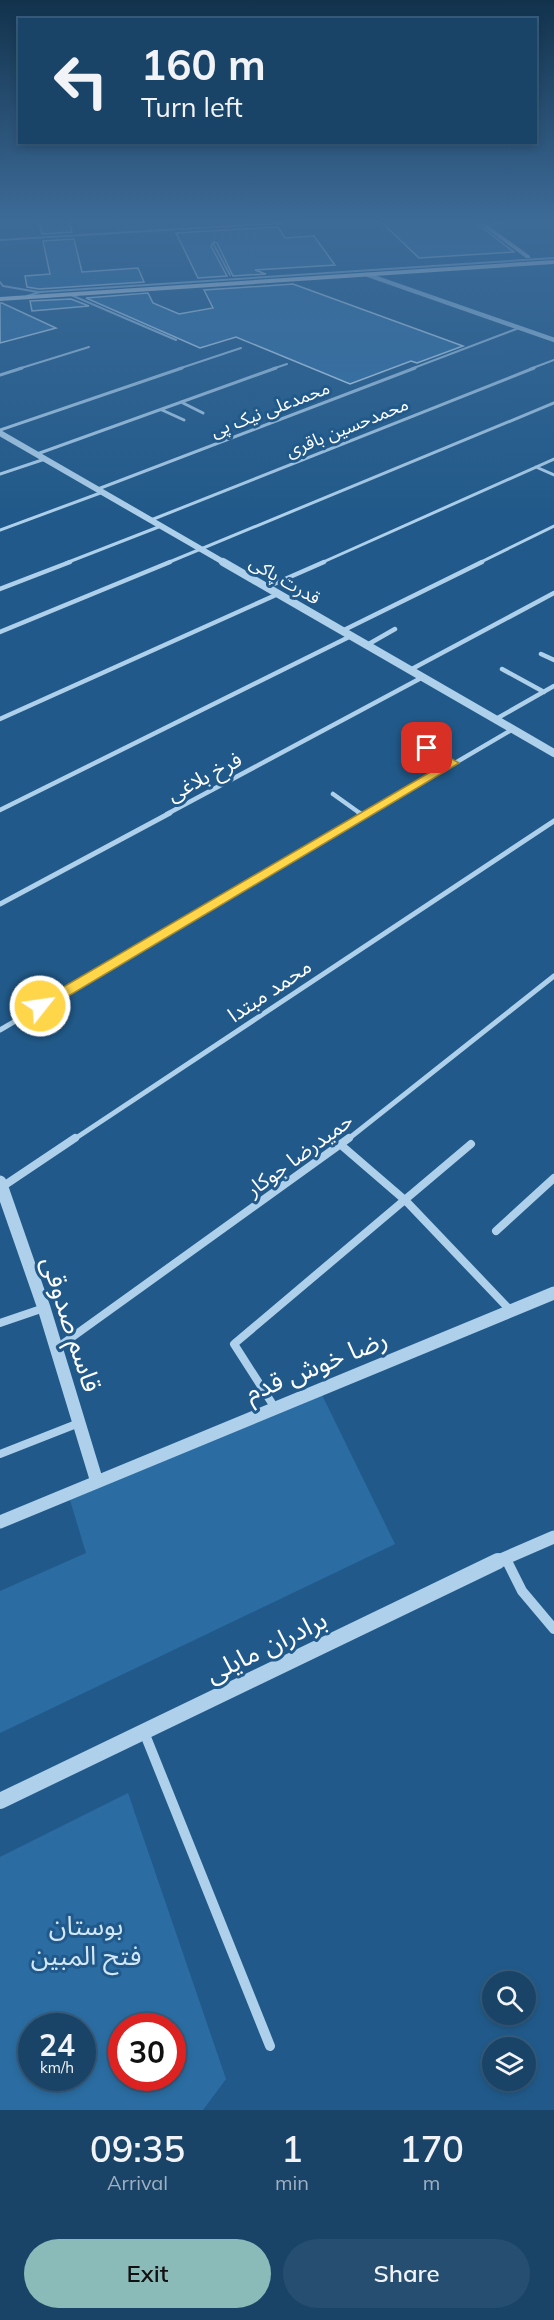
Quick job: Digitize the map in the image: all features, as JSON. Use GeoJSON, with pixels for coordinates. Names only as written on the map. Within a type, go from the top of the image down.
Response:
{"type":"FeatureCollection","features":[{"type":"Feature","properties":{"kind":"street"},"geometry":{"type":"LineString","coordinates":[[490,317],[554,340]]}},
{"type":"Feature","properties":{"kind":"street","name":"محمدعلی نیک پی"},"geometry":{"type":"LineString","coordinates":[[0,530],[519,328]]}},
{"type":"Feature","properties":{"kind":"street"},"geometry":{"type":"LineString","coordinates":[[0,375],[89,347]]}},
{"type":"Feature","properties":{"kind":"street"},"geometry":{"type":"LineString","coordinates":[[1,433],[241,348]]}},
{"type":"Feature","properties":{"kind":"street","name":"محمدحسین باقری"},"geometry":{"type":"LineString","coordinates":[[151,520],[554,360]]}},
{"type":"Feature","properties":{"kind":"street"},"geometry":{"type":"LineString","coordinates":[[37,454],[288,364]]}},
{"type":"Feature","properties":{"kind":"street"},"geometry":{"type":"LineString","coordinates":[[181,402],[203,412]]}},
{"type":"Feature","properties":{"kind":"street"},"geometry":{"type":"LineString","coordinates":[[0,632],[554,403]]}},
{"type":"Feature","properties":{"kind":"street"},"geometry":{"type":"LineString","coordinates":[[162,410],[184,420]]}},
{"type":"Feature","properties":{"kind":"street","name":"قدرت پاکی"},"geometry":{"type":"LineString","coordinates":[[1,433],[554,753]]}},
{"type":"Feature","properties":{"kind":"street"},"geometry":{"type":"LineString","coordinates":[[0,474],[45,459]]}},
{"type":"Feature","properties":{"kind":"street"},"geometry":{"type":"LineString","coordinates":[[267,587],[554,459]]}},
{"type":"Feature","properties":{"kind":"street"},"geometry":{"type":"LineString","coordinates":[[536,467],[554,475]]}},
{"type":"Feature","properties":{"kind":"street"},"geometry":{"type":"LineString","coordinates":[[342,631],[554,525]]}},
{"type":"Feature","properties":{"kind":"street"},"geometry":{"type":"LineString","coordinates":[[0,589],[161,526]]}},
{"type":"Feature","properties":{"kind":"street"},"geometry":{"type":"LineString","coordinates":[[410,670],[554,593]]}},
{"type":"Feature","properties":{"kind":"street"},"geometry":{"type":"LineString","coordinates":[[0,719],[278,594]]}},
{"type":"Feature","properties":{"kind":"street"},"geometry":{"type":"LineString","coordinates":[[367,645],[395,629]]}},
{"type":"Feature","properties":{"kind":"street"},"geometry":{"type":"LineString","coordinates":[[0,810],[351,636]]}},
{"type":"Feature","properties":{"kind":"street"},"geometry":{"type":"LineString","coordinates":[[541,654],[554,660]]}},
{"type":"Feature","properties":{"kind":"street"},"geometry":{"type":"LineString","coordinates":[[502,669],[544,692]]}},
{"type":"Feature","properties":{"kind":"street","name":"فرخ بلاغی"},"geometry":{"type":"LineString","coordinates":[[0,904],[423,677]]}},
{"type":"Feature","properties":{"kind":"street"},"geometry":{"type":"LineString","coordinates":[[496,719],[554,686]]}},
{"type":"Feature","properties":{"kind":"street"},"geometry":{"type":"LineString","coordinates":[[0,1030],[513,729]]}},
{"type":"Feature","properties":{"kind":"street"},"geometry":{"type":"LineString","coordinates":[[427,748],[454,763]]}},
{"type":"Feature","properties":{"kind":"street"},"geometry":{"type":"LineString","coordinates":[[333,794],[364,816]]}},
{"type":"Feature","properties":{"kind":"street","name":"محمد مبتدا"},"geometry":{"type":"LineString","coordinates":[[1,1185],[554,821]]}},
{"type":"Feature","properties":{"kind":"street","name":"حمیدرضا جوکار"},"geometry":{"type":"LineString","coordinates":[[57,1349],[341,1145],[554,976]]}},
{"type":"Feature","properties":{"kind":"street"},"geometry":{"type":"LineString","coordinates":[[275,1408],[234,1344],[471,1144]]}},
{"type":"Feature","properties":{"kind":"street"},"geometry":{"type":"LineString","coordinates":[[341,1145],[406,1201],[511,1311]]}},
{"type":"Feature","properties":{"kind":"street"},"geometry":{"type":"LineString","coordinates":[[496,1232],[554,1178]]}},
{"type":"Feature","properties":{"kind":"street","name":"قاسم صدوقی"},"geometry":{"type":"LineString","coordinates":[[1,1185],[44,1308],[97,1482]]}},
{"type":"Feature","properties":{"kind":"street","name":"رضا خوش قدم"},"geometry":{"type":"LineString","coordinates":[[0,1522],[554,1293]]}},
{"type":"Feature","properties":{"kind":"street"},"geometry":{"type":"LineString","coordinates":[[0,1323],[44,1308]]}},
{"type":"Feature","properties":{"kind":"street"},"geometry":{"type":"LineString","coordinates":[[0,1454],[79,1423]]}},
{"type":"Feature","properties":{"kind":"street","name":"برادران مایلی"},"geometry":{"type":"LineString","coordinates":[[0,1801],[506,1557],[554,1537]]}},
{"type":"Feature","properties":{"kind":"street"},"geometry":{"type":"LineString","coordinates":[[506,1557],[522,1591],[554,1629]]}},
{"type":"Feature","properties":{"kind":"street"},"geometry":{"type":"LineString","coordinates":[[144,1732],[270,2046]]}},
{"type":"Feature","properties":{"kind":"lane"},"geometry":{"type":"LineString","coordinates":[[123,317],[176,340]]}},
{"type":"Feature","properties":{"kind":"green space"},"geometry":{"type":"Polygon","coordinates":[[[322,1395],[395,1544],[0,1733],[0,1591],[86,1553],[70,1500],[322,1395]]]}},
{"type":"Feature","properties":{"kind":"green space","name":"بوستان فتح المبین"},"geometry":{"type":"Polygon","coordinates":[[[128,1793],[226,2079],[203,2110],[0,2110],[0,1857],[128,1793]]]}},
{"type":"Feature","properties":{"kind":"building"},"geometry":{"type":"Polygon","coordinates":[[[0,317],[33,317],[56,328],[0,343],[0,317]]]}},
{"type":"Feature","properties":{"kind":"building"},"geometry":{"type":"Polygon","coordinates":[[[130,317],[385,317],[463,346],[417,363],[411,361],[350,384],[236,337],[200,348],[130,317]]]}},
{"type":"Feature","properties":{"kind":"route"},"geometry":{"type":"LineString","coordinates":[[40,1006],[454,763],[427,748]]}}]}
